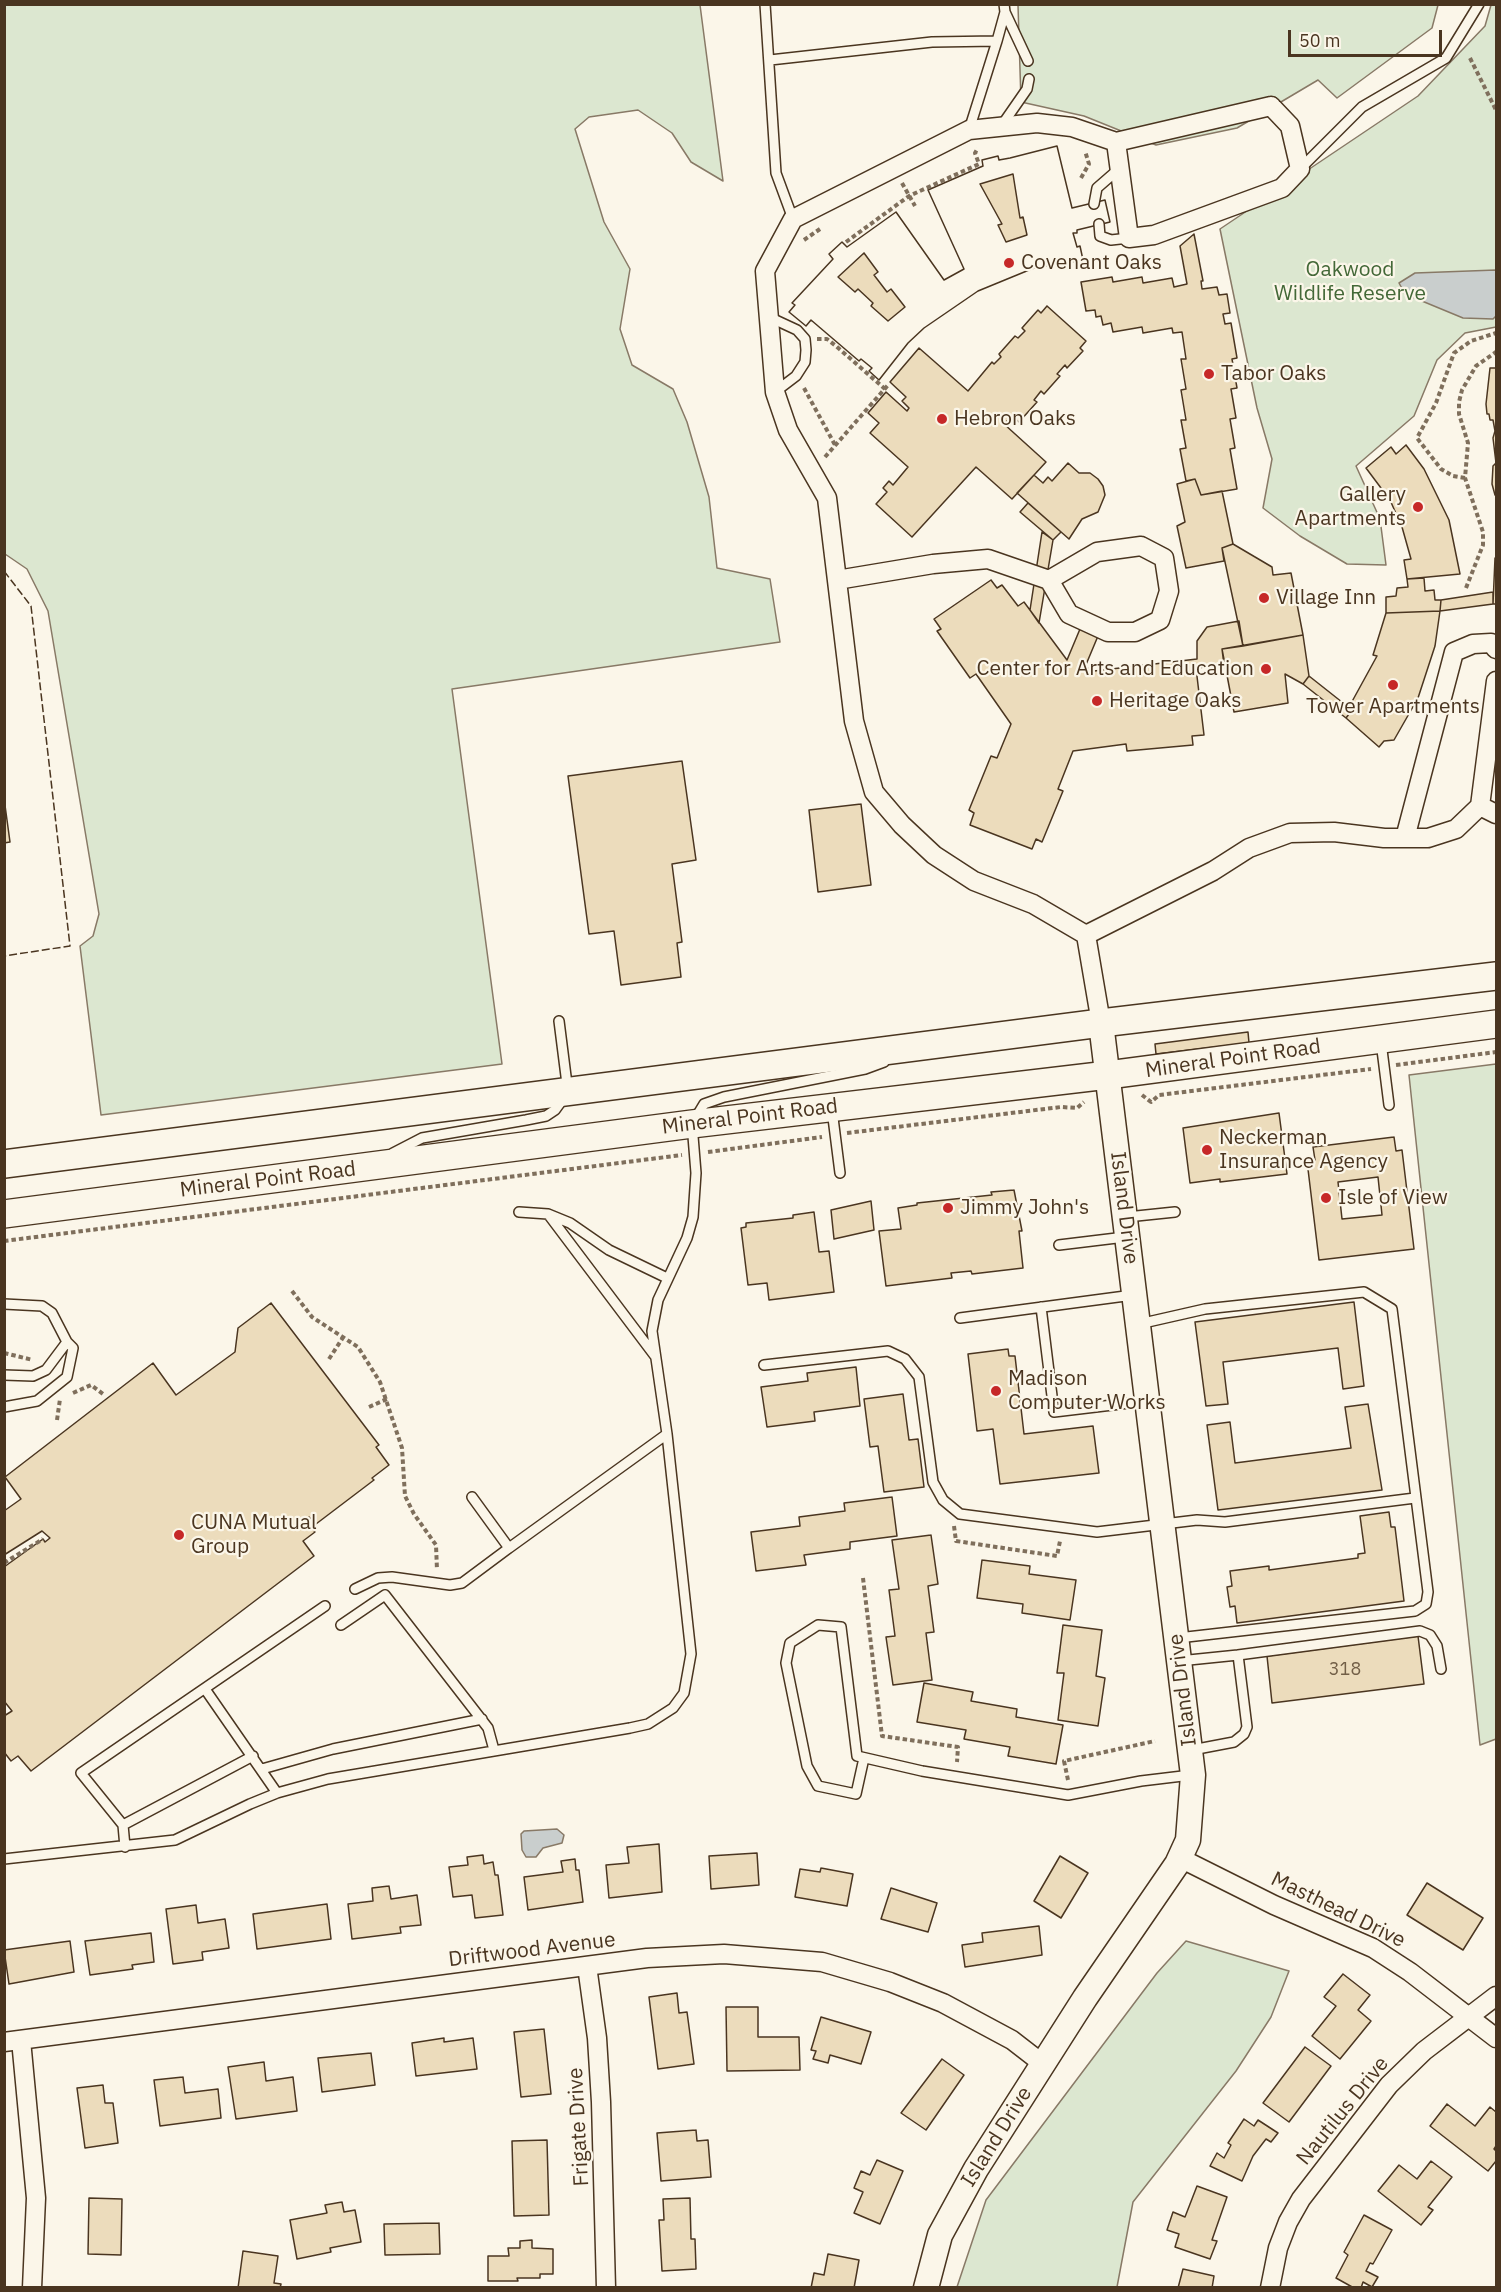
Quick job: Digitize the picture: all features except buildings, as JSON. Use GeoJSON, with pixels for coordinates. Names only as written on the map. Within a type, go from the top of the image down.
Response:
{"type":"FeatureCollection","features":[{"type":"Feature","properties":{"kind":"main road"},"geometry":{"type":"LineString","coordinates":[[4,1164],[929,1047],[1101,1023],[1497,976]]}},
{"type":"Feature","properties":{"kind":"main road","name":"Mineral Point Road"},"geometry":{"type":"LineString","coordinates":[[4,1215],[692,1124],[1108,1075],[1497,1024]]}},
{"type":"Feature","properties":{"kind":"street"},"geometry":{"type":"LineString","coordinates":[[1086,935],[1033,904],[974,881],[934,855],[874,792],[854,721],[827,498],[788,430],[775,392],[765,271],[793,219],[969,130],[1037,123],[1072,127],[1116,142],[1271,106],[1290,126],[1300,169],[1282,188],[1154,235],[1129,238],[1116,142]]}},
{"type":"Feature","properties":{"kind":"street"},"geometry":{"type":"LineString","coordinates":[[837,580],[933,564],[988,559],[1049,580],[1070,614],[1108,632],[1136,632],[1160,620],[1169,591],[1164,558],[1142,546],[1097,552],[1049,580]]}},
{"type":"Feature","properties":{"kind":"street"},"geometry":{"type":"LineString","coordinates":[[1405,838],[1454,652],[1473,644],[1491,643],[1497,649]]}},
{"type":"Feature","properties":{"kind":"street"},"geometry":{"type":"LineString","coordinates":[[1086,935],[1213,871],[1249,848],[1290,833],[1334,832],[1384,838],[1428,837],[1456,829],[1488,810],[1486,774],[1497,681]]}},
{"type":"Feature","properties":{"kind":"street"},"geometry":{"type":"LineString","coordinates":[[1086,935],[1101,1023]]}},
{"type":"Feature","properties":{"kind":"street","name":"Island Drive"},"geometry":{"type":"LineString","coordinates":[[926,2288],[940,2235],[958,2200],[1043,2064],[1180,1858],[1188,1840],[1193,1775],[1101,1023]]}},
{"type":"Feature","properties":{"kind":"street","name":"Masthead Drive"},"geometry":{"type":"LineString","coordinates":[[1180,1858],[1274,1905],[1373,1948],[1497,2038]]}},
{"type":"Feature","properties":{"kind":"street","name":"Driftwood Avenue"},"geometry":{"type":"LineString","coordinates":[[13,2041],[693,1954],[772,1956],[822,1962],[890,1982],[943,2003],[1012,2040],[1043,2064]]}},
{"type":"Feature","properties":{"kind":"street","name":"Frigate Drive"},"geometry":{"type":"LineString","coordinates":[[586,1966],[597,2038],[602,2102],[606,2288]]}},
{"type":"Feature","properties":{"kind":"street","name":"Nautilus Drive"},"geometry":{"type":"LineString","coordinates":[[1270,2288],[1278,2248],[1288,2222],[1301,2199],[1389,2085],[1424,2051],[1497,1996]]}},
{"type":"Feature","properties":{"kind":"street"},"geometry":{"type":"LineString","coordinates":[[13,2041],[36,2198],[32,2288]]}},
{"type":"Feature","properties":{"kind":"lane"},"geometry":{"type":"LineString","coordinates":[[765,4],[776,173],[793,219]]}},
{"type":"Feature","properties":{"kind":"lane"},"geometry":{"type":"LineString","coordinates":[[1300,169],[1362,107],[1446,58],[1479,4]]}},
{"type":"Feature","properties":{"kind":"lane"},"geometry":{"type":"LineString","coordinates":[[969,130],[997,41],[1004,8]]}},
{"type":"Feature","properties":{"kind":"lane"},"geometry":{"type":"LineString","coordinates":[[1004,8],[1028,61]]}},
{"type":"Feature","properties":{"kind":"lane"},"geometry":{"type":"LineString","coordinates":[[770,60],[932,42],[997,41]]}},
{"type":"Feature","properties":{"kind":"lane"},"geometry":{"type":"LineString","coordinates":[[1000,127],[1027,89],[1029,79]]}},
{"type":"Feature","properties":{"kind":"lane"},"geometry":{"type":"LineString","coordinates":[[1094,204],[1097,188],[1120,168]]}},
{"type":"Feature","properties":{"kind":"lane"},"geometry":{"type":"LineString","coordinates":[[1099,224],[1100,236],[1111,240],[1129,238]]}},
{"type":"Feature","properties":{"kind":"lane"},"geometry":{"type":"LineString","coordinates":[[767,316],[797,330],[805,339],[805,362],[796,376],[775,392]]}},
{"type":"Feature","properties":{"kind":"lane"},"geometry":{"type":"LineString","coordinates":[[364,1168],[422,1138],[546,1116],[555,1110],[568,1092],[559,1021]]}},
{"type":"Feature","properties":{"kind":"lane"},"geometry":{"type":"LineString","coordinates":[[1381,1039],[1389,1105]]}},
{"type":"Feature","properties":{"kind":"lane"},"geometry":{"type":"LineString","coordinates":[[4,1859],[175,1840],[278,1792],[328,1779],[648,1725],[673,1708],[684,1693],[692,1654],[667,1434],[652,1331],[658,1299],[687,1238],[693,1217],[696,1173],[692,1124],[704,1104],[724,1097],[865,1069],[929,1047]]}},
{"type":"Feature","properties":{"kind":"lane"},"geometry":{"type":"LineString","coordinates":[[832,1107],[840,1173]]}},
{"type":"Feature","properties":{"kind":"lane"},"geometry":{"type":"LineString","coordinates":[[519,1212],[548,1214],[570,1222],[609,1250],[667,1278]]}},
{"type":"Feature","properties":{"kind":"lane"},"geometry":{"type":"LineString","coordinates":[[1059,1245],[1175,1212]]}},
{"type":"Feature","properties":{"kind":"lane"},"geometry":{"type":"LineString","coordinates":[[548,1214],[657,1359]]}},
{"type":"Feature","properties":{"kind":"lane"},"geometry":{"type":"LineString","coordinates":[[1138,1324],[1205,1309],[1364,1292],[1378,1298],[1392,1309],[1428,1592],[1426,1604],[1415,1611],[1178,1650]]}},
{"type":"Feature","properties":{"kind":"lane"},"geometry":{"type":"LineString","coordinates":[[960,1318],[1135,1294]]}},
{"type":"Feature","properties":{"kind":"lane"},"geometry":{"type":"LineString","coordinates":[[4,1304],[42,1306],[52,1313],[67,1342],[73,1348],[67,1377],[31,1404],[4,1407]]}},
{"type":"Feature","properties":{"kind":"lane"},"geometry":{"type":"LineString","coordinates":[[1041,1307],[1054,1412],[1148,1401]]}},
{"type":"Feature","properties":{"kind":"lane"},"geometry":{"type":"LineString","coordinates":[[4,1375],[33,1376],[39,1374],[46,1370],[67,1342]]}},
{"type":"Feature","properties":{"kind":"lane"},"geometry":{"type":"LineString","coordinates":[[764,1365],[888,1351],[905,1359],[919,1377],[933,1482],[943,1500],[960,1514],[1097,1532],[1197,1520],[1225,1522],[1415,1498]]}},
{"type":"Feature","properties":{"kind":"lane"},"geometry":{"type":"LineString","coordinates":[[39,1374],[47,1393]]}},
{"type":"Feature","properties":{"kind":"lane"},"geometry":{"type":"LineString","coordinates":[[355,1589],[378,1578],[392,1577],[450,1585],[462,1582],[667,1434]]}},
{"type":"Feature","properties":{"kind":"lane"},"geometry":{"type":"LineString","coordinates":[[471,1497],[508,1548]]}},
{"type":"Feature","properties":{"kind":"lane"},"geometry":{"type":"LineString","coordinates":[[341,1625],[385,1595],[482,1719],[488,1728],[494,1750]]}},
{"type":"Feature","properties":{"kind":"lane"},"geometry":{"type":"LineString","coordinates":[[125,1847],[123,1825],[81,1773],[325,1606]]}},
{"type":"Feature","properties":{"kind":"lane"},"geometry":{"type":"LineString","coordinates":[[864,1758],[856,1794],[818,1786],[807,1766],[786,1663],[790,1642],[818,1625],[841,1627],[857,1756],[922,1771],[1068,1795],[1141,1781],[1193,1775]]}},
{"type":"Feature","properties":{"kind":"lane"},"geometry":{"type":"LineString","coordinates":[[1178,1650],[1238,1655],[1420,1631],[1430,1635],[1437,1646],[1441,1669]]}},
{"type":"Feature","properties":{"kind":"lane"},"geometry":{"type":"LineString","coordinates":[[1190,1750],[1234,1742],[1244,1734],[1247,1726],[1238,1655]]}},
{"type":"Feature","properties":{"kind":"lane"},"geometry":{"type":"LineString","coordinates":[[205,1689],[278,1792]]}},
{"type":"Feature","properties":{"kind":"lane"},"geometry":{"type":"LineString","coordinates":[[262,1769],[333,1749],[482,1719]]}},
{"type":"Feature","properties":{"kind":"lane"},"geometry":{"type":"LineString","coordinates":[[123,1825],[253,1756]]}},
{"type":"Feature","properties":{"kind":"path"},"geometry":{"type":"LineString","coordinates":[[1470,58],[1497,110]]}},
{"type":"Feature","properties":{"kind":"path"},"geometry":{"type":"LineString","coordinates":[[846,242],[909,196],[979,165],[975,153],[978,147],[988,146]]}},
{"type":"Feature","properties":{"kind":"path"},"geometry":{"type":"LineString","coordinates":[[1081,178],[1089,164],[1084,148]]}},
{"type":"Feature","properties":{"kind":"path"},"geometry":{"type":"LineString","coordinates":[[891,186],[901,180],[915,206]]}},
{"type":"Feature","properties":{"kind":"path"},"geometry":{"type":"LineString","coordinates":[[797,246],[825,225]]}},
{"type":"Feature","properties":{"kind":"path"},"geometry":{"type":"LineString","coordinates":[[1466,478],[1453,476],[1442,469],[1417,438],[1436,404],[1454,353],[1471,341],[1497,333]]}},
{"type":"Feature","properties":{"kind":"path"},"geometry":{"type":"LineString","coordinates":[[810,334],[814,348]]}},
{"type":"Feature","properties":{"kind":"path"},"geometry":{"type":"LineString","coordinates":[[813,340],[826,339],[885,389]]}},
{"type":"Feature","properties":{"kind":"path"},"geometry":{"type":"LineString","coordinates":[[1466,588],[1483,545],[1483,532],[1466,478],[1468,443],[1459,414],[1462,390],[1476,366],[1497,352]]}},
{"type":"Feature","properties":{"kind":"path"},"geometry":{"type":"LineString","coordinates":[[806,379],[802,385],[835,444]]}},
{"type":"Feature","properties":{"kind":"path"},"geometry":{"type":"LineString","coordinates":[[825,457],[889,384]]}},
{"type":"Feature","properties":{"kind":"path"},"geometry":{"type":"LineString","coordinates":[[1144,1094],[1151,1102],[1158,1095],[1497,1052]]}},
{"type":"Feature","properties":{"kind":"path"},"geometry":{"type":"LineString","coordinates":[[720,1150],[1061,1107],[1077,1108]]}},
{"type":"Feature","properties":{"kind":"path"},"geometry":{"type":"LineString","coordinates":[[4,1241],[672,1156]]}},
{"type":"Feature","properties":{"kind":"path"},"geometry":{"type":"LineString","coordinates":[[292,1291],[312,1317],[344,1336],[367,1358],[387,1399],[402,1448],[405,1496],[419,1523],[436,1545],[439,1558],[437,1571]]}},
{"type":"Feature","properties":{"kind":"path"},"geometry":{"type":"LineString","coordinates":[[329,1359],[344,1336]]}},
{"type":"Feature","properties":{"kind":"path"},"geometry":{"type":"LineString","coordinates":[[60,1401],[85,1386],[97,1388],[103,1394]]}},
{"type":"Feature","properties":{"kind":"path"},"geometry":{"type":"LineString","coordinates":[[369,1407],[387,1399]]}},
{"type":"Feature","properties":{"kind":"path"},"geometry":{"type":"LineString","coordinates":[[950,1522],[957,1528],[956,1541],[1057,1556],[1060,1540],[1070,1541]]}},
{"type":"Feature","properties":{"kind":"path"},"geometry":{"type":"LineString","coordinates":[[4,1563],[43,1539]]}},
{"type":"Feature","properties":{"kind":"path"},"geometry":{"type":"LineString","coordinates":[[863,1578],[882,1736],[958,1748],[956,1761],[966,1763]]}},
{"type":"Feature","properties":{"kind":"path"},"geometry":{"type":"LineString","coordinates":[[1062,1780],[1068,1780],[1064,1761],[1155,1741]]}},
{"type":"Feature","properties":{"kind":"green space"},"geometry":{"type":"Polygon","coordinates":[[[4,5],[700,5],[723,181],[691,162],[672,133],[638,110],[589,117],[575,129],[604,222],[630,269],[620,329],[632,365],[673,389],[687,422],[709,497],[717,568],[770,579],[780,642],[452,689],[502,1064],[101,1115],[80,946],[93,936],[99,914],[48,611],[27,569],[5,554],[4,5]]]}},
{"type":"Feature","properties":{"kind":"green space"},"geometry":{"type":"Polygon","coordinates":[[[1018,5],[1438,5],[1432,28],[1337,98],[1318,80],[1237,128],[1156,145],[1084,116],[1021,102],[1018,5]]]}},
{"type":"Feature","properties":{"kind":"green space","name":"Oakwood Wildlife Reserve"},"geometry":{"type":"Polygon","coordinates":[[[1491,5],[1496,5],[1496,327],[1465,333],[1437,360],[1414,416],[1356,466],[1380,519],[1386,565],[1347,564],[1300,536],[1263,508],[1272,459],[1257,408],[1220,229],[1418,96],[1485,26],[1491,5]]]}},
{"type":"Feature","properties":{"kind":"green space"},"geometry":{"type":"Polygon","coordinates":[[[1496,1064],[1496,1739],[1480,1745],[1409,1075],[1496,1064]]]}},
{"type":"Feature","properties":{"kind":"green space"},"geometry":{"type":"Polygon","coordinates":[[[1186,1941],[1289,1971],[1271,2017],[1236,2071],[1133,2202],[1117,2287],[957,2287],[986,2200],[1157,1973],[1186,1941]]]}},
{"type":"Feature","properties":{"kind":"shaded area"},"geometry":{"type":"Polygon","coordinates":[[[1496,270],[1496,316],[1493,319],[1463,318],[1405,294],[1399,283],[1415,273],[1496,270]]]}},
{"type":"Feature","properties":{"kind":"shaded area"},"geometry":{"type":"Polygon","coordinates":[[[557,1829],[564,1835],[562,1843],[543,1848],[536,1857],[526,1857],[522,1850],[521,1834],[524,1831],[557,1829]]]}},
{"type":"Feature","properties":{"kind":"fence"},"geometry":{"type":"LineString","coordinates":[[4,571],[31,606],[70,946],[4,956]]}},
{"type":"Feature","properties":{"kind":"place","name":"Covenant Oaks"},"geometry":{"type":"Point","coordinates":[1009,263]}},
{"type":"Feature","properties":{"kind":"place","name":"Tabor Oaks"},"geometry":{"type":"Point","coordinates":[1209,374]}},
{"type":"Feature","properties":{"kind":"place","name":"Hebron Oaks"},"geometry":{"type":"Point","coordinates":[942,419]}},
{"type":"Feature","properties":{"kind":"place","name":"Gallery Apartments"},"geometry":{"type":"Point","coordinates":[1418,507]}},
{"type":"Feature","properties":{"kind":"place","name":"Village Inn"},"geometry":{"type":"Point","coordinates":[1264,598]}},
{"type":"Feature","properties":{"kind":"place","name":"Center for Arts and Education"},"geometry":{"type":"Point","coordinates":[1266,669]}},
{"type":"Feature","properties":{"kind":"place","name":"Tower Apartments"},"geometry":{"type":"Point","coordinates":[1393,685]}},
{"type":"Feature","properties":{"kind":"place","name":"Heritage Oaks"},"geometry":{"type":"Point","coordinates":[1097,701]}},
{"type":"Feature","properties":{"kind":"place","name":"Neckerman Insurance Agency"},"geometry":{"type":"Point","coordinates":[1207,1150]}},
{"type":"Feature","properties":{"kind":"place","name":"Isle of View"},"geometry":{"type":"Point","coordinates":[1326,1198]}},
{"type":"Feature","properties":{"kind":"place","name":"Jimmy John's"},"geometry":{"type":"Point","coordinates":[948,1208]}},
{"type":"Feature","properties":{"kind":"place","name":"Madison Computer Works"},"geometry":{"type":"Point","coordinates":[996,1391]}},
{"type":"Feature","properties":{"kind":"place","name":"CUNA Mutual Group"},"geometry":{"type":"Point","coordinates":[179,1535]}}]}
